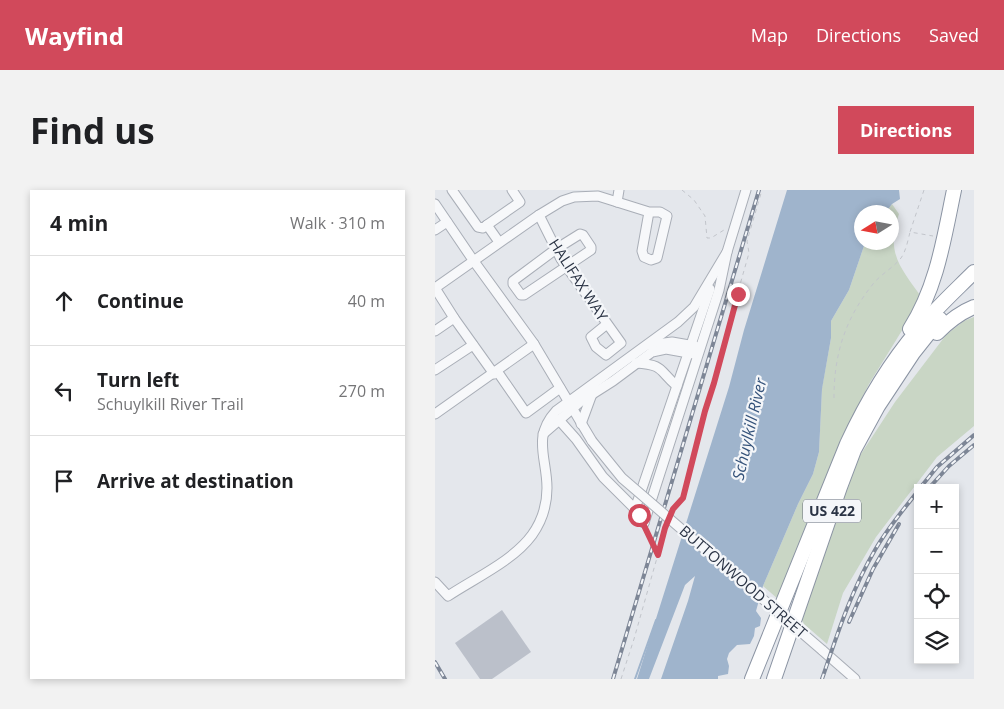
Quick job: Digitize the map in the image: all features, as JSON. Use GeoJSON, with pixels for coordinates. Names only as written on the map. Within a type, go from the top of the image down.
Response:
{"type":"FeatureCollection","features":[{"type":"Feature","properties":{"kind":"highway"},"geometry":{"type":"LineString","coordinates":[[886,373],[916,320],[934,280],[955,190]]}},
{"type":"Feature","properties":{"kind":"highway","name":"US 422"},"geometry":{"type":"LineString","coordinates":[[753,679],[847,444],[865,406],[917,330],[974,272]]}},
{"type":"Feature","properties":{"kind":"highway","name":"US 422"},"geometry":{"type":"LineString","coordinates":[[773,679],[839,487],[854,450],[879,406],[931,328],[974,284]]}},
{"type":"Feature","properties":{"kind":"highway"},"geometry":{"type":"LineString","coordinates":[[913,353],[931,340],[947,322],[974,307]]}},
{"type":"Feature","properties":{"kind":"street"},"geometry":{"type":"LineString","coordinates":[[452,190],[478,227],[483,228],[520,202],[512,190]]}},
{"type":"Feature","properties":{"kind":"street"},"geometry":{"type":"LineString","coordinates":[[617,202],[619,190]]}},
{"type":"Feature","properties":{"kind":"street"},"geometry":{"type":"LineString","coordinates":[[643,523],[719,290],[727,252],[745,190]]}},
{"type":"Feature","properties":{"kind":"street"},"geometry":{"type":"LineString","coordinates":[[589,392],[560,390],[526,413],[453,318],[435,288],[561,201],[595,193],[617,202],[649,212],[660,212],[667,216],[657,258],[651,260],[644,257],[642,251],[649,212]]}},
{"type":"Feature","properties":{"kind":"street","name":"BUTTONWOOD STREET"},"geometry":{"type":"LineString","coordinates":[[435,204],[534,344],[591,441],[622,478],[855,679]]}},
{"type":"Feature","properties":{"kind":"street","name":"HALIFAX WAY"},"geometry":{"type":"LineString","coordinates":[[539,215],[566,267],[621,343],[606,356],[596,347],[591,337],[607,324]]}},
{"type":"Feature","properties":{"kind":"street"},"geometry":{"type":"LineString","coordinates":[[435,230],[447,222]]}},
{"type":"Feature","properties":{"kind":"street"},"geometry":{"type":"LineString","coordinates":[[487,225],[499,242]]}},
{"type":"Feature","properties":{"kind":"street"},"geometry":{"type":"LineString","coordinates":[[580,234],[583,235],[591,247],[591,250],[524,296],[521,295],[513,281],[556,249],[580,234]]}},
{"type":"Feature","properties":{"kind":"street"},"geometry":{"type":"LineString","coordinates":[[581,424],[589,392],[678,322],[694,307],[727,252]]}},
{"type":"Feature","properties":{"kind":"street"},"geometry":{"type":"LineString","coordinates":[[635,509],[707,297],[727,252]]}},
{"type":"Feature","properties":{"kind":"street"},"geometry":{"type":"LineString","coordinates":[[435,331],[453,318]]}},
{"type":"Feature","properties":{"kind":"street"},"geometry":{"type":"LineString","coordinates":[[646,346],[667,342],[700,351]]}},
{"type":"Feature","properties":{"kind":"street"},"geometry":{"type":"LineString","coordinates":[[435,414],[534,344]]}},
{"type":"Feature","properties":{"kind":"street"},"geometry":{"type":"LineString","coordinates":[[435,370],[473,345]]}},
{"type":"Feature","properties":{"kind":"street"},"geometry":{"type":"LineString","coordinates":[[435,582],[449,596],[522,547],[541,520],[546,504],[547,486],[542,448],[543,434],[548,420],[555,411],[570,405],[652,352],[689,349]]}},
{"type":"Feature","properties":{"kind":"street"},"geometry":{"type":"LineString","coordinates":[[637,363],[656,366],[663,370],[677,386]]}},
{"type":"Feature","properties":{"kind":"street"},"geometry":{"type":"LineString","coordinates":[[543,434],[559,420],[570,405]]}},
{"type":"Feature","properties":{"kind":"street"},"geometry":{"type":"LineString","coordinates":[[559,420],[576,439],[603,477],[635,509],[643,523]]}},
{"type":"Feature","properties":{"kind":"path"},"geometry":{"type":"LineString","coordinates":[[682,190],[694,200],[705,216],[707,238],[711,238],[724,230],[733,232]]}},
{"type":"Feature","properties":{"kind":"path"},"geometry":{"type":"LineString","coordinates":[[670,516],[673,509],[683,498],[749,253],[747,241],[762,190]]}},
{"type":"Feature","properties":{"kind":"path"},"geometry":{"type":"LineString","coordinates":[[833,398],[834,377],[839,348],[847,326],[859,304],[875,282],[902,257],[924,190]]}},
{"type":"Feature","properties":{"kind":"path"},"geometry":{"type":"LineString","coordinates":[[910,232],[943,238]]}},
{"type":"Feature","properties":{"kind":"path"},"geometry":{"type":"LineString","coordinates":[[621,679],[668,522]]}},
{"type":"Feature","properties":{"kind":"path"},"geometry":{"type":"LineString","coordinates":[[643,523],[658,555]]}},
{"type":"Feature","properties":{"kind":"green space"},"geometry":{"type":"Polygon","coordinates":[[[863,250],[895,250],[902,269],[922,298],[869,384],[839,444],[778,599],[763,586],[813,474],[819,452],[822,388],[831,338],[831,321],[849,290],[863,250]]]}},
{"type":"Feature","properties":{"kind":"green space"},"geometry":{"type":"Polygon","coordinates":[[[974,317],[974,426],[937,457],[916,484],[914,484],[914,487],[876,537],[843,593],[827,644],[804,624],[801,618],[834,517],[859,457],[895,402],[946,335],[964,321],[974,317]]]}},
{"type":"Feature","properties":{"kind":"water","name":"Schuylkill River"},"geometry":{"type":"Polygon","coordinates":[[[787,190],[899,190],[900,199],[891,205],[854,205],[854,250],[863,250],[849,290],[831,321],[831,338],[822,389],[819,452],[813,474],[763,586],[756,611],[761,618],[760,626],[755,628],[750,644],[737,645],[729,653],[727,659],[729,666],[728,674],[718,676],[718,679],[661,679],[695,576],[685,585],[649,679],[637,679],[729,387],[744,330],[787,190]]]}},
{"type":"Feature","properties":{"kind":"building"},"geometry":{"type":"Polygon","coordinates":[[[502,610],[531,652],[492,679],[480,679],[455,643],[502,610]]]}},
{"type":"Feature","properties":{"kind":"waterway"},"geometry":{"type":"LineString","coordinates":[[635,679],[656,620]]}},
{"type":"Feature","properties":{"kind":"railway"},"geometry":{"type":"LineString","coordinates":[[613,679],[759,190]]}},
{"type":"Feature","properties":{"kind":"railway"},"geometry":{"type":"LineString","coordinates":[[923,484],[937,467],[974,435]]}},
{"type":"Feature","properties":{"kind":"railway"},"geometry":{"type":"LineString","coordinates":[[933,484],[949,466],[974,445]]}},
{"type":"Feature","properties":{"kind":"railway"},"geometry":{"type":"LineString","coordinates":[[822,679],[845,613],[866,566],[895,520],[914,496]]}},
{"type":"Feature","properties":{"kind":"railway"},"geometry":{"type":"LineString","coordinates":[[849,622],[873,569],[899,524]]}},
{"type":"Feature","properties":{"kind":"railway"},"geometry":{"type":"LineString","coordinates":[[435,662],[445,679]]}},
{"type":"Feature","properties":{"kind":"route"},"geometry":{"type":"LineString","coordinates":[[639,515],[658,555],[665,528],[673,509],[683,498],[687,477],[738,294]]}}]}
